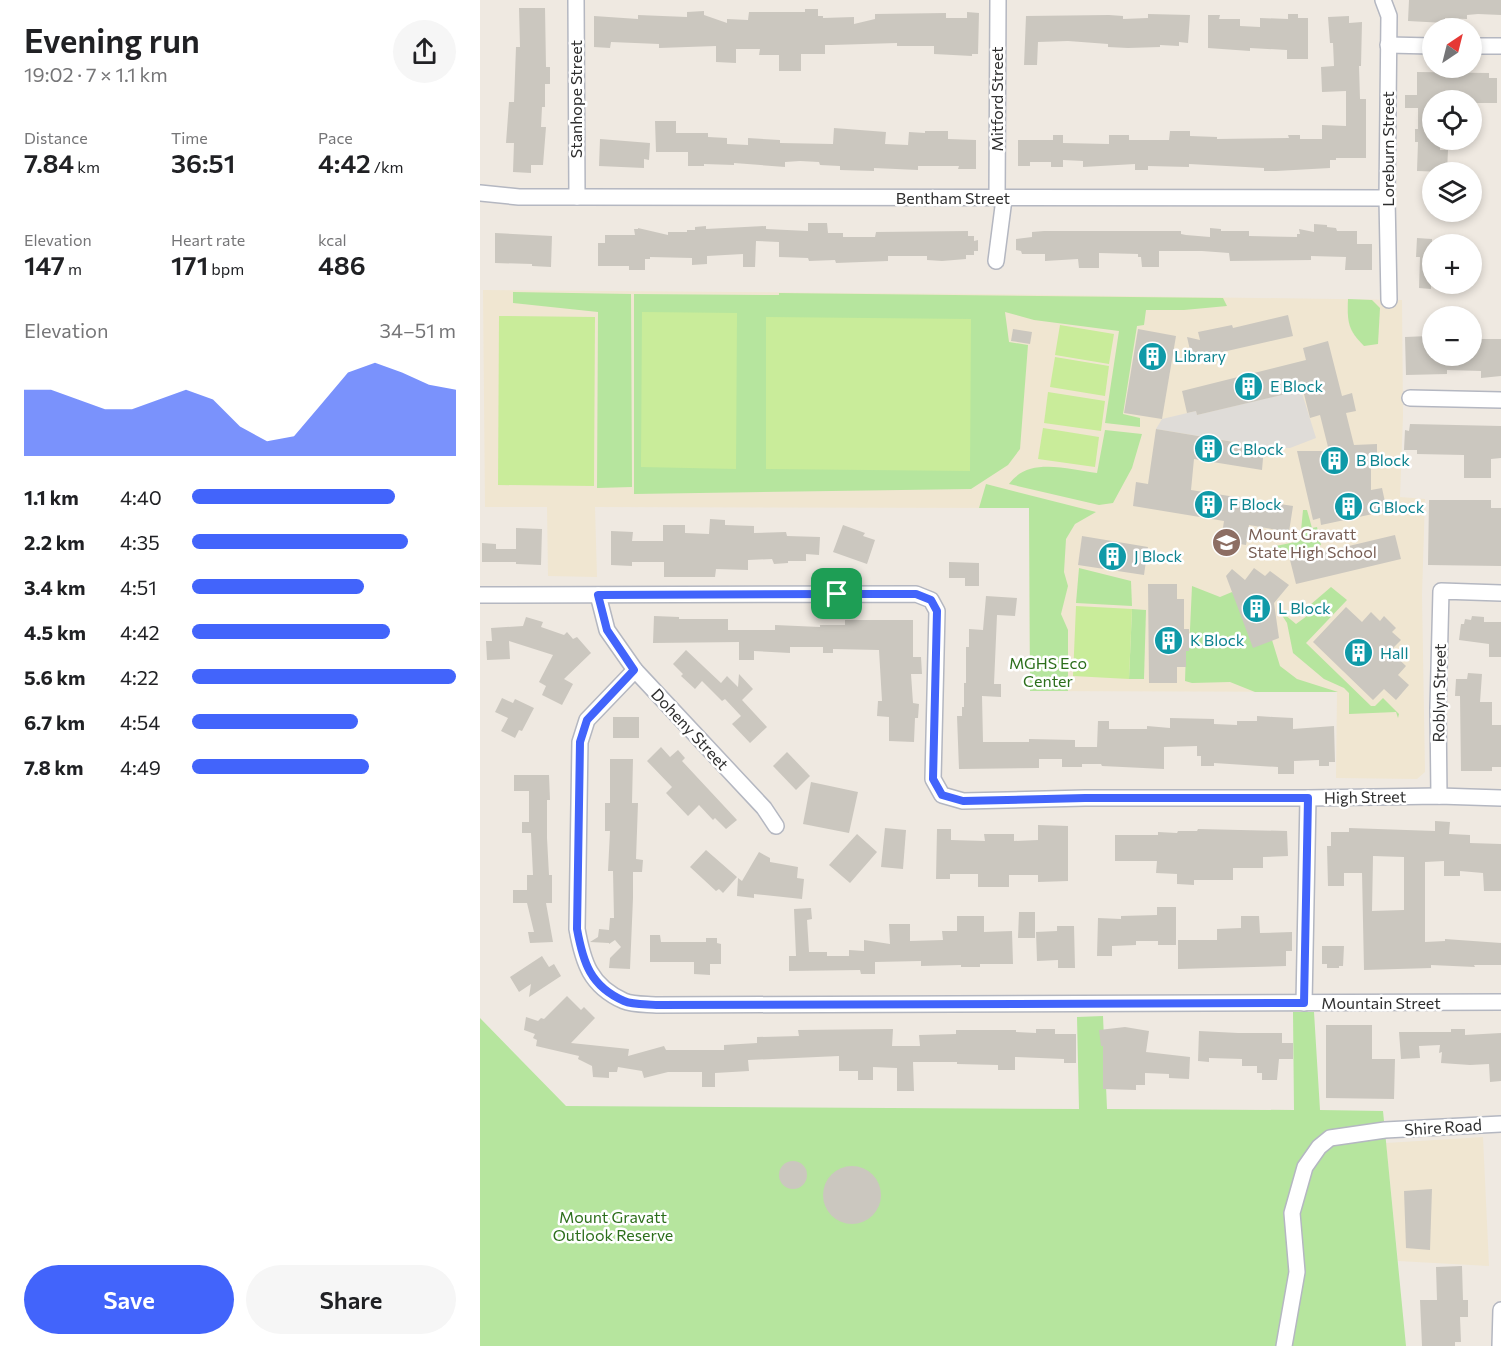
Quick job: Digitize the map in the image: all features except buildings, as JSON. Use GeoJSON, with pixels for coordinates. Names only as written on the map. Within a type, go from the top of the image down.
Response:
{"type":"FeatureCollection","features":[{"type":"Feature","properties":{"kind":"street","name":"Stanhope Street"},"geometry":{"type":"LineString","coordinates":[[576,0],[577,197]]}},
{"type":"Feature","properties":{"kind":"street","name":"Mitford Street"},"geometry":{"type":"LineString","coordinates":[[996,261],[1001,199],[998,0]]}},
{"type":"Feature","properties":{"kind":"street","name":"Loreburn Street"},"geometry":{"type":"LineString","coordinates":[[1383,0],[1388,12],[1389,300]]}},
{"type":"Feature","properties":{"kind":"street"},"geometry":{"type":"LineString","coordinates":[[1388,45],[1422,46]]}},
{"type":"Feature","properties":{"kind":"street"},"geometry":{"type":"LineString","coordinates":[[1482,46],[1501,46]]}},
{"type":"Feature","properties":{"kind":"street","name":"Bentham Street"},"geometry":{"type":"LineString","coordinates":[[480,193],[519,197],[1387,198]]}},
{"type":"Feature","properties":{"kind":"street","name":"Bentham Street"},"geometry":{"type":"LineString","coordinates":[[480,202],[519,197]]}},
{"type":"Feature","properties":{"kind":"street"},"geometry":{"type":"LineString","coordinates":[[1410,398],[1501,400]]}},
{"type":"Feature","properties":{"kind":"street","name":"Roblyn Street"},"geometry":{"type":"LineString","coordinates":[[1439,795],[1438,708],[1441,591],[1501,593]]}},
{"type":"Feature","properties":{"kind":"street","name":"High Street"},"geometry":{"type":"LineString","coordinates":[[598,595],[916,594],[931,600],[937,611],[933,779],[942,795],[963,801],[1439,795],[1501,798]]}},
{"type":"Feature","properties":{"kind":"street"},"geometry":{"type":"LineString","coordinates":[[480,595],[598,595]]}},
{"type":"Feature","properties":{"kind":"street","name":"Doheny Street"},"geometry":{"type":"LineString","coordinates":[[598,595],[607,630],[634,670],[764,808],[776,826]]}},
{"type":"Feature","properties":{"kind":"street","name":"Mountain Street"},"geometry":{"type":"LineString","coordinates":[[634,670],[587,720],[580,742],[577,929],[582,957],[596,983],[625,1001],[657,1005],[1501,1002]]}},
{"type":"Feature","properties":{"kind":"street"},"geometry":{"type":"LineString","coordinates":[[1304,1003],[1308,798]]}},
{"type":"Feature","properties":{"kind":"street","name":"Shire Road"},"geometry":{"type":"LineString","coordinates":[[1284,1346],[1297,1272],[1292,1213],[1305,1167],[1319,1147],[1330,1138],[1385,1130],[1501,1124]]}},
{"type":"Feature","properties":{"kind":"street"},"geometry":{"type":"LineString","coordinates":[[1500,1346],[1501,1310]]}},
{"type":"Feature","properties":{"kind":"shaded area","name":"Mount Gravatt State High School"},"geometry":{"type":"Polygon","coordinates":[[[483,290],[1402,300],[1403,416],[1400,497],[1425,499],[1422,595],[1425,772],[1417,779],[1336,778],[1337,692],[1030,691],[1029,508],[595,507],[597,577],[548,576],[547,507],[485,507],[483,290]]]}},
{"type":"Feature","properties":{"kind":"shaded area"},"geometry":{"type":"Polygon","coordinates":[[[1301,390],[1316,438],[1290,448],[1265,447],[1156,429],[1162,419],[1196,411],[1197,415],[1301,390]]]}},
{"type":"Feature","properties":{"kind":"shaded area"},"geometry":{"type":"Polygon","coordinates":[[[1483,1137],[1489,1266],[1398,1261],[1386,1143],[1483,1137]]]}},
{"type":"Feature","properties":{"kind":"green space"},"geometry":{"type":"Polygon","coordinates":[[[513,292],[631,294],[632,487],[597,488],[598,312],[513,303],[513,292]]]}},
{"type":"Feature","properties":{"kind":"green space"},"geometry":{"type":"Polygon","coordinates":[[[779,293],[1223,298],[1227,306],[1184,310],[1146,310],[1144,325],[1137,326],[1123,414],[1140,418],[1140,427],[1105,423],[1119,331],[1034,320],[1005,312],[1009,342],[1028,345],[1020,449],[1008,465],[971,489],[634,494],[634,294],[779,295],[779,293]]]}},
{"type":"Feature","properties":{"kind":"green space"},"geometry":{"type":"Polygon","coordinates":[[[1348,299],[1372,300],[1380,308],[1378,344],[1364,346],[1355,335],[1348,320],[1348,299]]]}},
{"type":"Feature","properties":{"kind":"green space"},"geometry":{"type":"Polygon","coordinates":[[[642,312],[737,313],[736,469],[641,467],[642,312]]]}},
{"type":"Feature","properties":{"kind":"green space"},"geometry":{"type":"Polygon","coordinates":[[[499,316],[595,317],[594,486],[498,485],[499,316]]]}},
{"type":"Feature","properties":{"kind":"green space"},"geometry":{"type":"Polygon","coordinates":[[[766,317],[971,319],[970,471],[766,469],[766,317]]]}},
{"type":"Feature","properties":{"kind":"green space"},"geometry":{"type":"Polygon","coordinates":[[[1060,325],[1114,334],[1109,364],[1055,355],[1060,325]]]}},
{"type":"Feature","properties":{"kind":"green space"},"geometry":{"type":"Polygon","coordinates":[[[1055,357],[1109,366],[1105,396],[1050,387],[1055,357]]]}},
{"type":"Feature","properties":{"kind":"green space"},"geometry":{"type":"Polygon","coordinates":[[[1048,392],[1105,401],[1101,431],[1044,423],[1048,392]]]}},
{"type":"Feature","properties":{"kind":"green space"},"geometry":{"type":"Polygon","coordinates":[[[1043,428],[1099,437],[1095,467],[1038,459],[1043,428]]]}},
{"type":"Feature","properties":{"kind":"green space"},"geometry":{"type":"Polygon","coordinates":[[[1105,430],[1142,434],[1132,468],[1113,503],[1099,505],[1009,484],[1017,475],[1038,467],[1097,473],[1105,430]]]}},
{"type":"Feature","properties":{"kind":"green space","name":"MGHS Eco Center"},"geometry":{"type":"Polygon","coordinates":[[[986,484],[1096,512],[1075,524],[1066,539],[1064,572],[1068,586],[1061,614],[1068,630],[1068,691],[1030,691],[1029,508],[979,508],[986,484]]]}},
{"type":"Feature","properties":{"kind":"green space"},"geometry":{"type":"Polygon","coordinates":[[[1303,510],[1307,510],[1312,528],[1317,527],[1321,545],[1280,556],[1271,547],[1300,541],[1303,510]]]}},
{"type":"Feature","properties":{"kind":"green space"},"geometry":{"type":"Polygon","coordinates":[[[1079,568],[1131,581],[1132,606],[1076,603],[1079,568]]]}},
{"type":"Feature","properties":{"kind":"green space"},"geometry":{"type":"Polygon","coordinates":[[[1192,586],[1220,597],[1232,592],[1272,640],[1280,666],[1297,679],[1338,692],[1255,692],[1230,682],[1192,683],[1185,681],[1192,586]]]}},
{"type":"Feature","properties":{"kind":"green space"},"geometry":{"type":"Polygon","coordinates":[[[1331,587],[1347,600],[1306,643],[1371,706],[1375,706],[1383,698],[1399,714],[1398,718],[1396,712],[1349,714],[1349,693],[1344,688],[1324,679],[1293,653],[1287,623],[1278,609],[1296,624],[1311,613],[1310,605],[1331,587]]]}},
{"type":"Feature","properties":{"kind":"green space"},"geometry":{"type":"Polygon","coordinates":[[[1076,606],[1132,609],[1129,679],[1073,676],[1076,606]]]}},
{"type":"Feature","properties":{"kind":"green space"},"geometry":{"type":"Polygon","coordinates":[[[1132,609],[1146,610],[1144,679],[1129,679],[1132,609]]]}},
{"type":"Feature","properties":{"kind":"green space","name":"Mount Gravatt Outlook Reserve"},"geometry":{"type":"Polygon","coordinates":[[[1293,1012],[1314,1012],[1320,1110],[1383,1111],[1406,1346],[480,1346],[480,1018],[566,1106],[1079,1109],[1077,1017],[1103,1016],[1107,1109],[1294,1110],[1293,1012]]]}},
{"type":"Feature","properties":{"kind":"place","name":"Library"},"geometry":{"type":"Point","coordinates":[1153,356]}},
{"type":"Feature","properties":{"kind":"place","name":"E Block"},"geometry":{"type":"Point","coordinates":[1249,386]}},
{"type":"Feature","properties":{"kind":"place","name":"C Block"},"geometry":{"type":"Point","coordinates":[1208,449]}},
{"type":"Feature","properties":{"kind":"place","name":"B Block"},"geometry":{"type":"Point","coordinates":[1335,460]}},
{"type":"Feature","properties":{"kind":"place","name":"F Block"},"geometry":{"type":"Point","coordinates":[1208,504]}},
{"type":"Feature","properties":{"kind":"place","name":"G Block"},"geometry":{"type":"Point","coordinates":[1348,507]}},
{"type":"Feature","properties":{"kind":"place","name":"Mount Gravatt State High School"},"geometry":{"type":"Point","coordinates":[1227,543]}},
{"type":"Feature","properties":{"kind":"place","name":"J Block"},"geometry":{"type":"Point","coordinates":[1113,556]}},
{"type":"Feature","properties":{"kind":"place","name":"L Block"},"geometry":{"type":"Point","coordinates":[1257,608]}},
{"type":"Feature","properties":{"kind":"place","name":"K Block"},"geometry":{"type":"Point","coordinates":[1169,640]}},
{"type":"Feature","properties":{"kind":"place","name":"Hall"},"geometry":{"type":"Point","coordinates":[1359,653]}},
{"type":"Feature","properties":{"kind":"route"},"geometry":{"type":"LineString","coordinates":[[837,594],[916,594],[931,600],[937,611],[933,779],[942,795],[963,801],[1085,798],[1308,798],[1304,1003],[657,1005],[625,1001],[596,983],[582,957],[577,929],[580,742],[587,720],[634,670],[607,630],[598,595],[837,594]]}}]}
